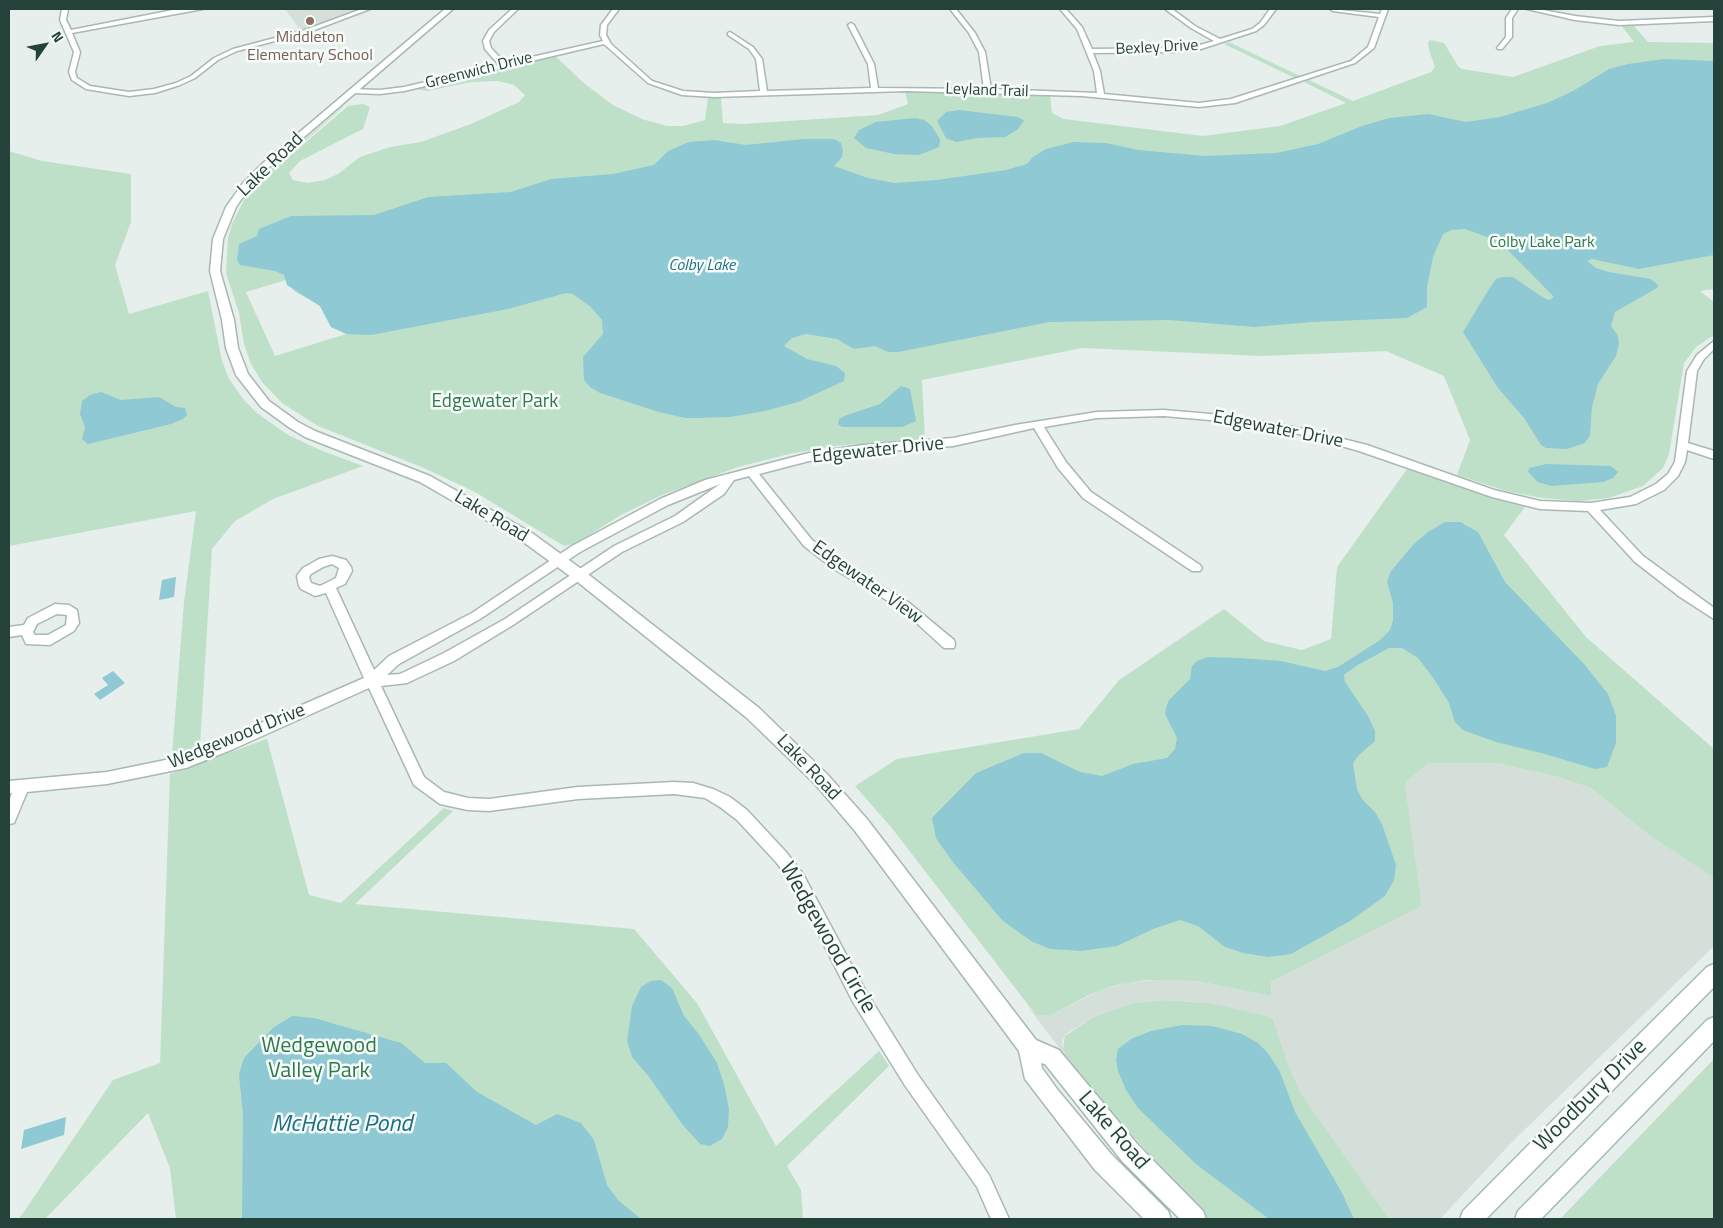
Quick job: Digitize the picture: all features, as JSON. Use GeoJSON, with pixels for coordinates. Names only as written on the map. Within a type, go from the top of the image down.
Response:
{"type":"FeatureCollection","features":[{"type":"Feature","properties":{"kind":"street"},"geometry":{"type":"LineString","coordinates":[[65,9],[62,20],[77,52],[72,76],[76,83],[106,93],[142,93],[186,81],[216,59],[235,50],[307,31],[367,9]]}},
{"type":"Feature","properties":{"kind":"street"},"geometry":{"type":"LineString","coordinates":[[69,32],[138,20],[184,9],[200,9]]}},
{"type":"Feature","properties":{"kind":"street","name":"Lake Road"},"geometry":{"type":"LineString","coordinates":[[449,9],[254,176],[236,198],[223,223],[215,253],[215,271],[238,368],[256,395],[294,425],[310,434],[410,472],[443,488],[497,519],[559,559],[753,713],[821,779],[861,824],[1028,1047],[1032,1072],[1056,1104],[1103,1162],[1160,1219]]}},
{"type":"Feature","properties":{"kind":"street"},"geometry":{"type":"LineString","coordinates":[[503,65],[488,49],[486,41],[490,31],[515,9]]}},
{"type":"Feature","properties":{"kind":"street"},"geometry":{"type":"LineString","coordinates":[[606,42],[603,35],[604,25],[616,9]]}},
{"type":"Feature","properties":{"kind":"street"},"geometry":{"type":"LineString","coordinates":[[953,9],[970,30],[981,49],[986,66],[988,91]]}},
{"type":"Feature","properties":{"kind":"street"},"geometry":{"type":"LineString","coordinates":[[1064,9],[1076,21],[1098,71],[1101,96]]}},
{"type":"Feature","properties":{"kind":"street"},"geometry":{"type":"LineString","coordinates":[[1168,9],[1193,27],[1221,42]]}},
{"type":"Feature","properties":{"kind":"street","name":"Bexley Drive"},"geometry":{"type":"LineString","coordinates":[[1089,51],[1184,49],[1221,42],[1256,29],[1273,9]]}},
{"type":"Feature","properties":{"kind":"street"},"geometry":{"type":"LineString","coordinates":[[1333,9],[1383,12]]}},
{"type":"Feature","properties":{"kind":"street"},"geometry":{"type":"LineString","coordinates":[[1500,48],[1509,36],[1508,19],[1515,9]]}},
{"type":"Feature","properties":{"kind":"street"},"geometry":{"type":"LineString","coordinates":[[1530,9],[1580,19],[1619,23],[1714,19]]}},
{"type":"Feature","properties":{"kind":"street","name":"Leyland Trail"},"geometry":{"type":"LineString","coordinates":[[606,42],[647,80],[665,89],[702,95],[875,88],[1101,96],[1192,105],[1232,101],[1354,61],[1371,48],[1383,12]]}},
{"type":"Feature","properties":{"kind":"street"},"geometry":{"type":"LineString","coordinates":[[850,25],[871,64],[875,88]]}},
{"type":"Feature","properties":{"kind":"street"},"geometry":{"type":"LineString","coordinates":[[730,34],[748,45],[759,59],[764,93]]}},
{"type":"Feature","properties":{"kind":"street","name":"Greenwich Drive"},"geometry":{"type":"LineString","coordinates":[[352,91],[399,90],[606,42]]}},
{"type":"Feature","properties":{"kind":"street","name":"Edgewater Drive"},"geometry":{"type":"LineString","coordinates":[[559,559],[619,524],[664,502],[709,483],[729,480],[777,464],[835,453],[953,442],[1037,424],[1097,415],[1129,413],[1164,413],[1233,419],[1337,440],[1515,500],[1540,505],[1591,507],[1632,501],[1660,487],[1672,476],[1680,462],[1692,371],[1700,357],[1714,344]]}},
{"type":"Feature","properties":{"kind":"street"},"geometry":{"type":"LineString","coordinates":[[1037,424],[1062,465],[1087,495],[1196,568]]}},
{"type":"Feature","properties":{"kind":"street"},"geometry":{"type":"LineString","coordinates":[[1682,445],[1714,455]]}},
{"type":"Feature","properties":{"kind":"street","name":"Edgewater View"},"geometry":{"type":"LineString","coordinates":[[751,472],[808,543],[838,566],[904,605],[949,644]]}},
{"type":"Feature","properties":{"kind":"street","name":"Edgewater Drive"},"geometry":{"type":"LineString","coordinates":[[579,575],[618,549],[679,519],[720,491],[729,480]]}},
{"type":"Feature","properties":{"kind":"street"},"geometry":{"type":"LineString","coordinates":[[1591,507],[1639,559],[1684,594],[1714,614]]}},
{"type":"Feature","properties":{"kind":"street","name":"Wedgewood Drive"},"geometry":{"type":"LineString","coordinates":[[16,787],[107,778],[186,762],[371,680],[394,660],[476,616],[559,559]]}},
{"type":"Feature","properties":{"kind":"street","name":"Wedgewood Drive"},"geometry":{"type":"LineString","coordinates":[[371,680],[402,679],[449,657],[509,622],[579,575]]}},
{"type":"Feature","properties":{"kind":"street","name":"Wedgewood Circle"},"geometry":{"type":"LineString","coordinates":[[330,588],[416,775],[429,791],[440,798],[468,804],[489,804],[578,793],[674,788],[708,793],[725,802],[742,815],[772,845],[798,879],[859,996],[912,1081],[983,1181],[1000,1219]]}},
{"type":"Feature","properties":{"kind":"street"},"geometry":{"type":"LineString","coordinates":[[9,632],[28,629]]}},
{"type":"Feature","properties":{"kind":"street"},"geometry":{"type":"LineString","coordinates":[[9,818],[16,787]]}},
{"type":"Feature","properties":{"kind":"street","name":"Woodbury Drive"},"geometry":{"type":"LineString","coordinates":[[1471,1219],[1575,1112],[1714,974]]}},
{"type":"Feature","properties":{"kind":"street","name":"Woodbury Drive"},"geometry":{"type":"LineString","coordinates":[[1526,1219],[1714,1027]]}},
{"type":"Feature","properties":{"kind":"street","name":"Lake Road"},"geometry":{"type":"LineString","coordinates":[[1028,1047],[1052,1057],[1130,1153],[1195,1219]]}},
{"type":"Feature","properties":{"kind":"shaded area","name":"Middleton Elementary School"},"geometry":{"type":"Polygon","coordinates":[[[285,9],[360,9],[301,31],[285,9]]]}},
{"type":"Feature","properties":{"kind":"shaded area"},"geometry":{"type":"Polygon","coordinates":[[[1429,763],[1497,763],[1558,777],[1591,788],[1650,836],[1714,878],[1714,946],[1512,1142],[1440,1219],[1380,1219],[1301,1103],[1272,1028],[1272,1017],[1199,1002],[1165,1000],[1133,1003],[1094,1017],[1066,1034],[1062,1041],[1063,1049],[1070,1062],[1028,1007],[1036,1015],[1049,1016],[1099,991],[1126,983],[1157,980],[1197,981],[1271,996],[1271,982],[1422,906],[1405,783],[1429,763]]]}},
{"type":"Feature","properties":{"kind":"green space","name":"Colby Lake Park"},"geometry":{"type":"Polygon","coordinates":[[[1621,25],[1633,25],[1648,42],[1714,43],[1714,289],[1700,291],[1714,302],[1714,335],[1696,347],[1684,363],[1669,454],[1663,468],[1643,486],[1609,498],[1579,501],[1542,498],[1506,491],[1457,475],[1470,440],[1444,376],[1386,351],[1262,356],[1082,348],[922,380],[925,439],[834,446],[789,454],[738,467],[662,495],[621,515],[575,544],[564,546],[475,492],[424,468],[318,426],[282,403],[262,382],[251,364],[244,344],[239,313],[226,273],[228,238],[232,224],[245,198],[266,174],[342,107],[344,106],[261,181],[348,106],[363,104],[370,107],[363,129],[300,161],[289,173],[293,180],[307,183],[325,180],[338,174],[360,157],[390,147],[421,142],[471,124],[519,102],[525,95],[514,85],[498,81],[471,82],[428,91],[416,89],[554,55],[585,84],[613,105],[642,119],[667,126],[683,126],[705,120],[708,98],[721,97],[723,123],[743,124],[878,115],[908,104],[905,91],[1050,96],[1052,113],[1064,119],[1203,136],[1280,126],[1346,103],[1304,82],[1309,80],[1353,101],[1431,72],[1435,67],[1429,50],[1428,42],[1430,40],[1444,43],[1458,66],[1462,69],[1513,77],[1600,46],[1634,42],[1621,25]],[[286,280],[246,292],[275,356],[346,334],[331,327],[320,306],[294,291],[286,280]]]}},
{"type":"Feature","properties":{"kind":"green space"},"geometry":{"type":"Polygon","coordinates":[[[1229,42],[1300,76],[1295,78],[1224,44],[1229,42]]]}},
{"type":"Feature","properties":{"kind":"green space"},"geometry":{"type":"Polygon","coordinates":[[[9,151],[42,161],[131,174],[131,222],[115,265],[129,314],[208,291],[222,361],[229,379],[244,400],[257,413],[288,435],[320,450],[363,466],[273,499],[235,521],[212,549],[200,746],[172,755],[184,602],[196,511],[9,546],[9,151]]]}},
{"type":"Feature","properties":{"kind":"green space"},"geometry":{"type":"Polygon","coordinates":[[[1407,469],[1491,498],[1525,507],[1504,535],[1586,637],[1714,749],[1714,878],[1650,836],[1591,788],[1558,777],[1497,763],[1429,763],[1405,783],[1422,906],[1271,982],[1271,996],[1197,981],[1147,980],[1116,985],[1091,994],[1049,1016],[1036,1015],[891,827],[855,786],[897,759],[1079,729],[1119,680],[1224,609],[1264,641],[1302,650],[1331,639],[1337,567],[1407,469]]]}},
{"type":"Feature","properties":{"kind":"green space","name":"Wedgewood Valley Park"},"geometry":{"type":"Polygon","coordinates":[[[267,739],[309,895],[341,903],[444,808],[453,811],[355,904],[634,929],[697,1003],[776,1146],[879,1051],[889,1066],[787,1166],[801,1190],[803,1219],[176,1219],[170,1168],[148,1113],[45,1219],[19,1219],[113,1080],[160,1063],[170,774],[267,739]]]}},
{"type":"Feature","properties":{"kind":"green space"},"geometry":{"type":"Polygon","coordinates":[[[1165,1000],[1208,1003],[1272,1017],[1288,1065],[1301,1094],[1389,1219],[1208,1219],[1100,1100],[1068,1060],[1063,1049],[1065,1036],[1094,1017],[1133,1003],[1165,1000]]]}},
{"type":"Feature","properties":{"kind":"green space"},"geometry":{"type":"Polygon","coordinates":[[[1714,1059],[1714,1219],[1560,1219],[1633,1143],[1714,1059]]]}},
{"type":"Feature","properties":{"kind":"water","name":"Colby Lake"},"geometry":{"type":"Polygon","coordinates":[[[1664,59],[1714,61],[1714,255],[1639,269],[1592,259],[1587,261],[1596,268],[1651,279],[1658,285],[1657,288],[1615,312],[1611,326],[1618,336],[1619,344],[1616,356],[1598,384],[1592,407],[1590,435],[1585,443],[1567,449],[1546,448],[1541,445],[1524,418],[1498,388],[1463,332],[1496,279],[1513,277],[1544,298],[1549,300],[1554,297],[1504,246],[1465,229],[1451,230],[1443,234],[1433,257],[1427,287],[1427,307],[1407,318],[1312,322],[1254,327],[1169,320],[1050,322],[898,352],[888,352],[875,346],[854,349],[837,339],[806,334],[792,338],[784,346],[807,359],[836,366],[845,373],[844,381],[798,402],[765,411],[730,417],[699,418],[685,418],[659,412],[600,393],[590,387],[584,380],[583,357],[603,334],[602,320],[591,307],[573,294],[566,293],[508,309],[371,335],[347,334],[331,327],[320,306],[287,285],[284,275],[275,271],[240,265],[237,260],[239,244],[257,236],[259,229],[291,216],[374,215],[428,197],[511,192],[551,179],[613,174],[654,165],[668,151],[689,142],[714,140],[746,145],[804,139],[834,139],[841,143],[843,150],[842,157],[834,166],[868,178],[895,183],[937,180],[1006,170],[1027,164],[1033,157],[1046,149],[1073,142],[1106,143],[1138,150],[1205,156],[1276,153],[1318,144],[1362,126],[1389,118],[1428,114],[1466,122],[1500,117],[1547,103],[1573,91],[1609,69],[1628,64],[1664,59]]]}},
{"type":"Feature","properties":{"kind":"water"},"geometry":{"type":"Polygon","coordinates":[[[959,110],[1018,117],[1024,121],[1017,130],[1005,137],[978,138],[956,142],[946,138],[937,121],[946,112],[959,110]]]}},
{"type":"Feature","properties":{"kind":"water"},"geometry":{"type":"Polygon","coordinates":[[[915,118],[924,120],[931,125],[940,139],[939,147],[919,155],[894,154],[866,148],[854,138],[859,130],[876,122],[915,118]]]}},
{"type":"Feature","properties":{"kind":"water"},"geometry":{"type":"Polygon","coordinates":[[[901,386],[910,389],[916,421],[902,427],[842,427],[838,424],[839,419],[847,415],[880,404],[901,386]]]}},
{"type":"Feature","properties":{"kind":"water"},"geometry":{"type":"Polygon","coordinates":[[[101,392],[121,400],[159,397],[176,407],[185,408],[187,415],[183,419],[171,424],[88,444],[82,439],[85,427],[80,414],[82,401],[90,395],[101,392]]]}},
{"type":"Feature","properties":{"kind":"water"},"geometry":{"type":"Polygon","coordinates":[[[1546,464],[1611,466],[1618,472],[1613,478],[1603,482],[1551,486],[1538,482],[1528,472],[1529,468],[1546,464]]]}},
{"type":"Feature","properties":{"kind":"water"},"geometry":{"type":"Polygon","coordinates":[[[1445,522],[1460,522],[1478,532],[1505,582],[1584,664],[1608,694],[1616,716],[1616,743],[1607,767],[1595,769],[1496,742],[1463,730],[1455,722],[1449,703],[1434,679],[1418,658],[1402,648],[1389,648],[1356,666],[1344,675],[1345,682],[1368,716],[1375,731],[1375,741],[1353,763],[1357,789],[1362,799],[1375,812],[1382,824],[1396,865],[1394,880],[1385,896],[1350,921],[1291,954],[1268,957],[1243,953],[1225,947],[1198,926],[1180,920],[1153,929],[1117,946],[1081,951],[1050,949],[1031,941],[1002,920],[952,861],[936,838],[932,818],[976,773],[1024,753],[1041,753],[1080,772],[1102,776],[1133,764],[1167,758],[1175,749],[1177,738],[1165,714],[1166,708],[1169,700],[1190,679],[1192,666],[1197,661],[1208,657],[1240,658],[1281,661],[1325,671],[1338,667],[1380,640],[1390,630],[1393,620],[1393,603],[1387,582],[1391,571],[1413,545],[1428,532],[1445,522]]]}},
{"type":"Feature","properties":{"kind":"water"},"geometry":{"type":"Polygon","coordinates":[[[176,577],[174,597],[159,600],[162,580],[176,577]]]}},
{"type":"Feature","properties":{"kind":"water"},"geometry":{"type":"Polygon","coordinates":[[[113,671],[125,683],[100,700],[94,694],[108,685],[102,678],[113,671]]]}},
{"type":"Feature","properties":{"kind":"water"},"geometry":{"type":"Polygon","coordinates":[[[661,980],[672,988],[684,1016],[698,1033],[717,1063],[724,1084],[729,1109],[728,1127],[722,1139],[710,1146],[700,1144],[682,1124],[650,1078],[632,1057],[627,1041],[632,1006],[641,987],[651,981],[661,980]]]}},
{"type":"Feature","properties":{"kind":"water","name":"McHattie Pond"},"geometry":{"type":"Polygon","coordinates":[[[292,1016],[314,1018],[401,1043],[425,1063],[446,1063],[477,1092],[536,1125],[557,1114],[581,1123],[594,1140],[607,1185],[618,1200],[641,1219],[242,1219],[243,1115],[239,1074],[244,1058],[273,1028],[292,1016]]]}},
{"type":"Feature","properties":{"kind":"water"},"geometry":{"type":"Polygon","coordinates":[[[1182,1025],[1212,1026],[1242,1034],[1258,1043],[1268,1053],[1280,1072],[1295,1112],[1341,1191],[1354,1219],[1269,1219],[1196,1164],[1138,1108],[1126,1090],[1118,1071],[1116,1060],[1118,1049],[1131,1039],[1151,1031],[1182,1025]]]}},
{"type":"Feature","properties":{"kind":"water"},"geometry":{"type":"Polygon","coordinates":[[[66,1117],[64,1135],[21,1149],[24,1130],[66,1117]]]}},
{"type":"Feature","properties":{"kind":"place","name":"Middleton Elementary School"},"geometry":{"type":"Point","coordinates":[310,21]}},
{"type":"Feature","properties":{"kind":"park label","name":"Edgewater Park"},"geometry":{"type":"Point","coordinates":[495,402]}}]}
